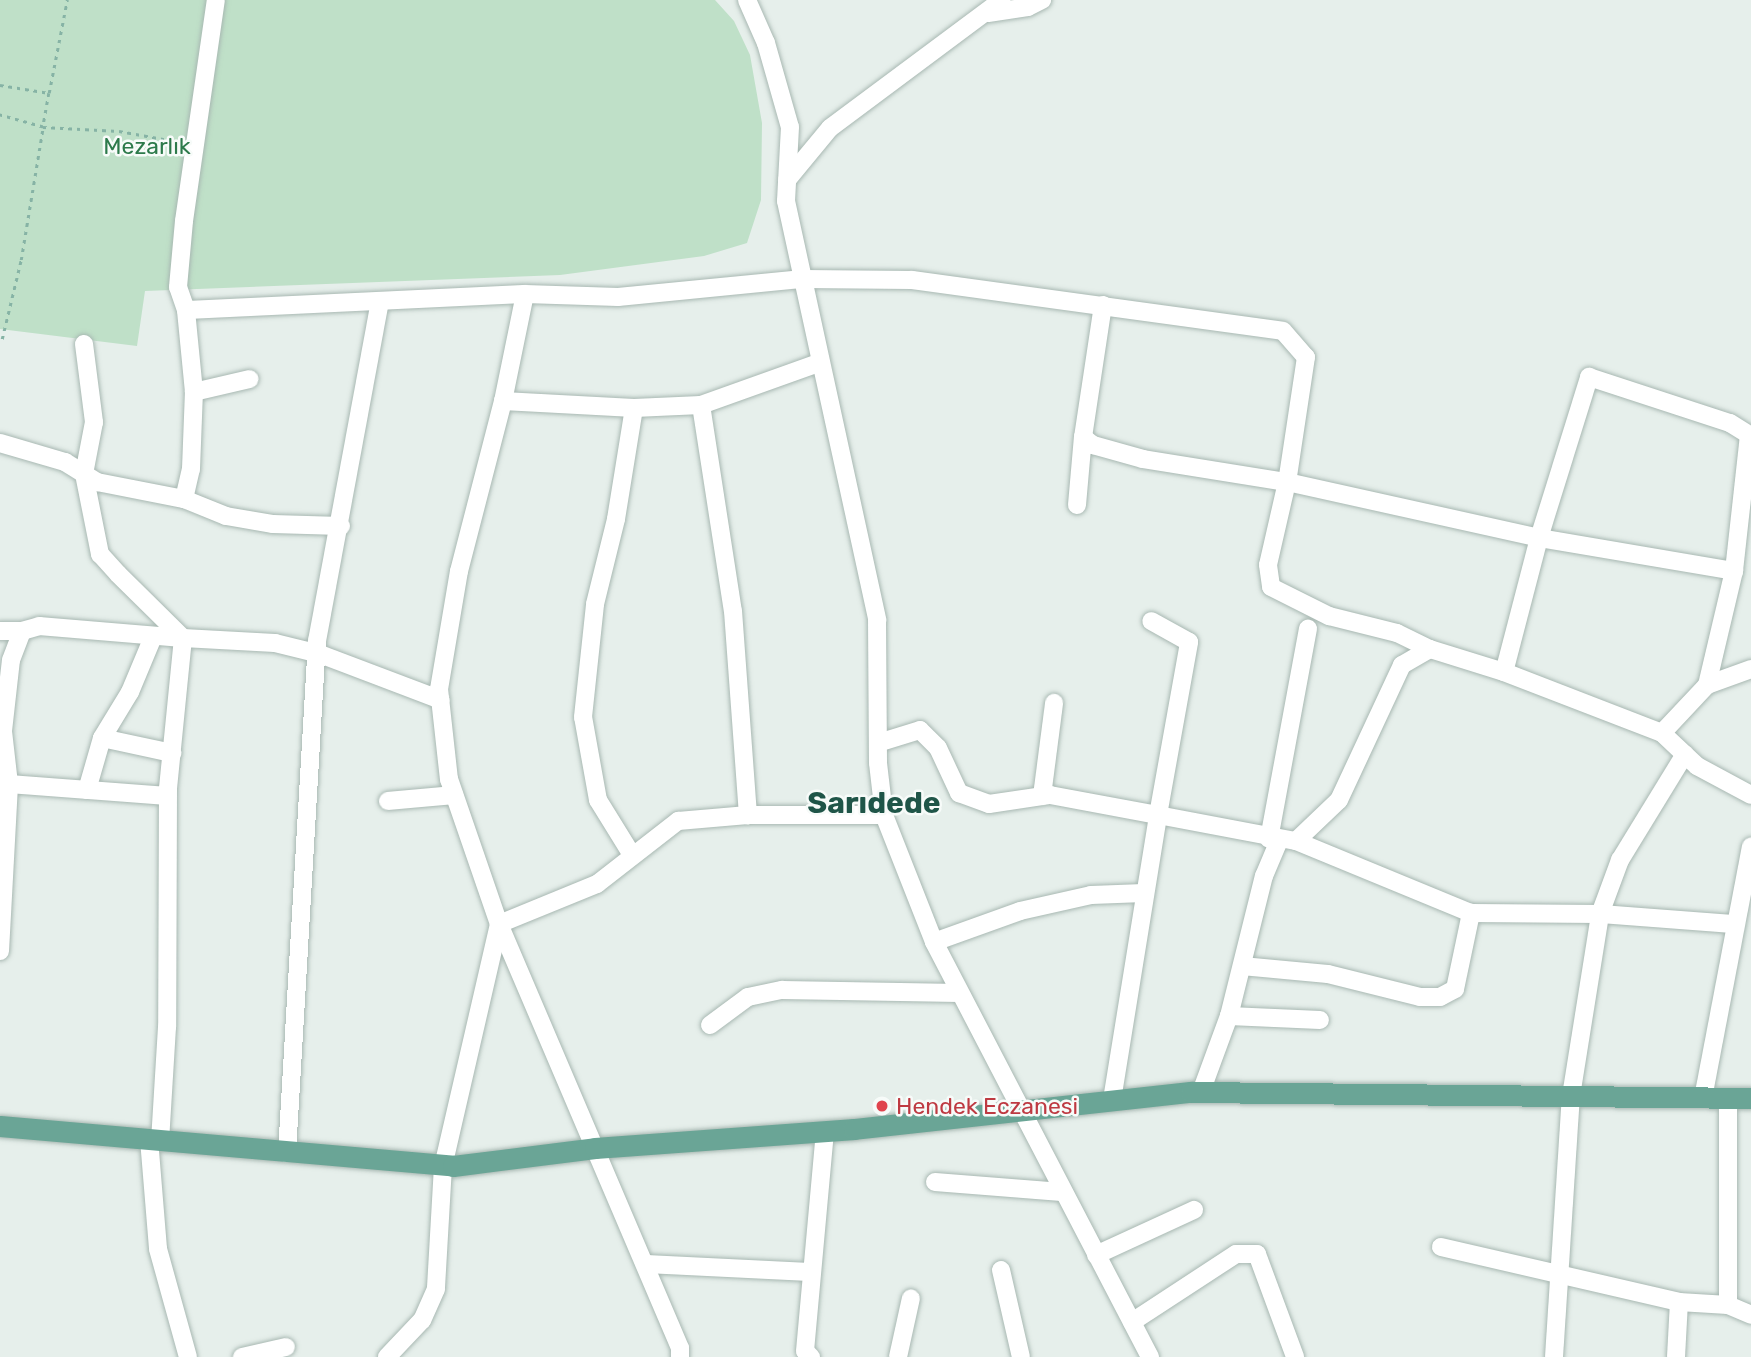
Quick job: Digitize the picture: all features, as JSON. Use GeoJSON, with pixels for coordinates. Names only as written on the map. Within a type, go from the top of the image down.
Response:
{"type":"FeatureCollection","features":[{"type":"Feature","properties":{"kind":"main road"},"geometry":{"type":"LineString","coordinates":[[0,1126],[443,1166],[595,1148],[825,1132],[1201,1092],[1751,1098]]}},
{"type":"Feature","properties":{"kind":"street"},"geometry":{"type":"LineString","coordinates":[[184,499],[191,469],[194,392],[186,310],[178,287],[216,0]]}},
{"type":"Feature","properties":{"kind":"street"},"geometry":{"type":"LineString","coordinates":[[747,0],[766,43],[790,127],[786,201],[877,620],[878,743],[884,815],[934,942],[959,993],[1018,1111],[1150,1357]]}},
{"type":"Feature","properties":{"kind":"street"},"geometry":{"type":"LineString","coordinates":[[787,180],[830,128],[987,14],[1002,0]]}},
{"type":"Feature","properties":{"kind":"street"},"geometry":{"type":"LineString","coordinates":[[987,14],[1028,7],[1042,0]]}},
{"type":"Feature","properties":{"kind":"street"},"geometry":{"type":"LineString","coordinates":[[186,310],[525,294],[618,296],[803,279],[912,280],[1283,331],[1295,340],[1306,357],[1287,482],[1268,565],[1271,587],[1329,616],[1397,633],[1430,649],[1504,671],[1662,733],[1685,754],[1751,795]]}},
{"type":"Feature","properties":{"kind":"street"},"geometry":{"type":"LineString","coordinates":[[525,294],[503,401],[459,571],[441,700],[454,795],[499,924],[645,1264],[680,1357]]}},
{"type":"Feature","properties":{"kind":"street"},"geometry":{"type":"LineString","coordinates":[[287,1153],[311,738],[320,654],[317,641],[341,526],[380,302]]}},
{"type":"Feature","properties":{"kind":"street"},"geometry":{"type":"LineString","coordinates":[[1077,505],[1083,437],[1103,305]]}},
{"type":"Feature","properties":{"kind":"street"},"geometry":{"type":"LineString","coordinates":[[84,344],[94,422],[84,474],[100,554],[184,638]]}},
{"type":"Feature","properties":{"kind":"street"},"geometry":{"type":"LineString","coordinates":[[503,401],[634,408],[701,404],[821,362]]}},
{"type":"Feature","properties":{"kind":"street"},"geometry":{"type":"LineString","coordinates":[[1504,671],[1539,538],[1589,377],[1730,423],[1749,435],[1734,571],[1707,685]]}},
{"type":"Feature","properties":{"kind":"street"},"geometry":{"type":"LineString","coordinates":[[194,392],[250,379]]}},
{"type":"Feature","properties":{"kind":"street"},"geometry":{"type":"LineString","coordinates":[[701,404],[733,611],[747,815]]}},
{"type":"Feature","properties":{"kind":"street"},"geometry":{"type":"LineString","coordinates":[[632,855],[598,800],[583,717],[596,604],[616,519],[634,408]]}},
{"type":"Feature","properties":{"kind":"street"},"geometry":{"type":"LineString","coordinates":[[1083,437],[1093,445],[1143,459],[1287,482],[1539,538],[1734,571]]}},
{"type":"Feature","properties":{"kind":"street"},"geometry":{"type":"LineString","coordinates":[[0,443],[65,462],[97,482],[184,499],[226,516],[273,524],[341,526]]}},
{"type":"Feature","properties":{"kind":"street"},"geometry":{"type":"LineString","coordinates":[[1112,1100],[1144,892],[1189,642],[1151,621]]}},
{"type":"Feature","properties":{"kind":"street"},"geometry":{"type":"LineString","coordinates":[[0,631],[22,631],[39,626],[275,643],[320,654],[441,700]]}},
{"type":"Feature","properties":{"kind":"street"},"geometry":{"type":"LineString","coordinates":[[1201,1092],[1228,1016],[1264,876],[1282,840],[1308,629]]}},
{"type":"Feature","properties":{"kind":"street"},"geometry":{"type":"LineString","coordinates":[[0,951],[9,784],[3,731],[11,660],[22,631]]}},
{"type":"Feature","properties":{"kind":"street"},"geometry":{"type":"LineString","coordinates":[[87,790],[103,737],[130,692],[153,636]]}},
{"type":"Feature","properties":{"kind":"street"},"geometry":{"type":"LineString","coordinates":[[184,638],[168,796],[167,1027],[155,1140],[158,1248],[188,1357]]}},
{"type":"Feature","properties":{"kind":"street"},"geometry":{"type":"LineString","coordinates":[[1282,840],[1339,800],[1402,664],[1430,649]]}},
{"type":"Feature","properties":{"kind":"street"},"geometry":{"type":"LineString","coordinates":[[1662,733],[1707,685],[1751,669]]}},
{"type":"Feature","properties":{"kind":"street"},"geometry":{"type":"LineString","coordinates":[[1042,796],[1054,702]]}},
{"type":"Feature","properties":{"kind":"street"},"geometry":{"type":"LineString","coordinates":[[878,743],[920,730],[938,748],[959,793],[989,804],[1042,796],[1158,815],[1282,840],[1471,913],[1600,914],[1734,924]]}},
{"type":"Feature","properties":{"kind":"street"},"geometry":{"type":"LineString","coordinates":[[103,737],[172,753]]}},
{"type":"Feature","properties":{"kind":"street"},"geometry":{"type":"LineString","coordinates":[[1554,1357],[1571,1096],[1600,914],[1619,860],[1685,754]]}},
{"type":"Feature","properties":{"kind":"street"},"geometry":{"type":"LineString","coordinates":[[9,784],[168,796]]}},
{"type":"Feature","properties":{"kind":"street"},"geometry":{"type":"LineString","coordinates":[[388,801],[454,795]]}},
{"type":"Feature","properties":{"kind":"street"},"geometry":{"type":"LineString","coordinates":[[499,924],[597,884],[678,821],[747,815],[884,815]]}},
{"type":"Feature","properties":{"kind":"street"},"geometry":{"type":"LineString","coordinates":[[1703,1098],[1734,924],[1751,847]]}},
{"type":"Feature","properties":{"kind":"street"},"geometry":{"type":"LineString","coordinates":[[934,942],[1020,911],[1091,895],[1144,892]]}},
{"type":"Feature","properties":{"kind":"street"},"geometry":{"type":"LineString","coordinates":[[1242,966],[1328,974],[1420,997],[1440,997],[1455,989],[1471,913]]}},
{"type":"Feature","properties":{"kind":"street"},"geometry":{"type":"LineString","coordinates":[[387,1357],[422,1320],[436,1289],[443,1166],[499,924]]}},
{"type":"Feature","properties":{"kind":"street"},"geometry":{"type":"LineString","coordinates":[[710,1025],[748,997],[782,990],[959,993]]}},
{"type":"Feature","properties":{"kind":"street"},"geometry":{"type":"LineString","coordinates":[[1228,1016],[1320,1020]]}},
{"type":"Feature","properties":{"kind":"street"},"geometry":{"type":"LineString","coordinates":[[1728,1098],[1728,1305]]}},
{"type":"Feature","properties":{"kind":"street"},"geometry":{"type":"LineString","coordinates":[[811,1357],[805,1351],[825,1132]]}},
{"type":"Feature","properties":{"kind":"street"},"geometry":{"type":"LineString","coordinates":[[935,1182],[1062,1192]]}},
{"type":"Feature","properties":{"kind":"street"},"geometry":{"type":"LineString","coordinates":[[1096,1255],[1194,1210]]}},
{"type":"Feature","properties":{"kind":"street"},"geometry":{"type":"LineString","coordinates":[[1441,1247],[1559,1272],[1679,1302],[1728,1305],[1751,1315]]}},
{"type":"Feature","properties":{"kind":"street"},"geometry":{"type":"LineString","coordinates":[[1132,1322],[1236,1254],[1257,1254],[1295,1357]]}},
{"type":"Feature","properties":{"kind":"street"},"geometry":{"type":"LineString","coordinates":[[645,1264],[811,1272]]}},
{"type":"Feature","properties":{"kind":"street"},"geometry":{"type":"LineString","coordinates":[[1001,1270],[1021,1357]]}},
{"type":"Feature","properties":{"kind":"street"},"geometry":{"type":"LineString","coordinates":[[898,1357],[911,1298]]}},
{"type":"Feature","properties":{"kind":"street"},"geometry":{"type":"LineString","coordinates":[[1676,1357],[1679,1302]]}},
{"type":"Feature","properties":{"kind":"street"},"geometry":{"type":"LineString","coordinates":[[242,1357],[286,1347]]}},
{"type":"Feature","properties":{"kind":"path"},"geometry":{"type":"LineString","coordinates":[[2,339],[21,260],[67,0]]}},
{"type":"Feature","properties":{"kind":"path"},"geometry":{"type":"LineString","coordinates":[[0,85],[49,93]]}},
{"type":"Feature","properties":{"kind":"path"},"geometry":{"type":"LineString","coordinates":[[0,115],[43,127],[119,131],[197,144]]}},
{"type":"Feature","properties":{"kind":"green space","name":"Mezarlık"},"geometry":{"type":"Polygon","coordinates":[[[0,0],[715,0],[734,21],[750,55],[762,123],[761,200],[747,243],[704,256],[560,275],[145,291],[137,346],[0,329],[0,0]]]}},
{"type":"Feature","properties":{"kind":"place","name":"Hendek Eczanesi"},"geometry":{"type":"Point","coordinates":[882,1106]}},
{"type":"Feature","properties":{"kind":"district","name":"Sarıdede"},"geometry":{"type":"Point","coordinates":[874,803]}}]}
